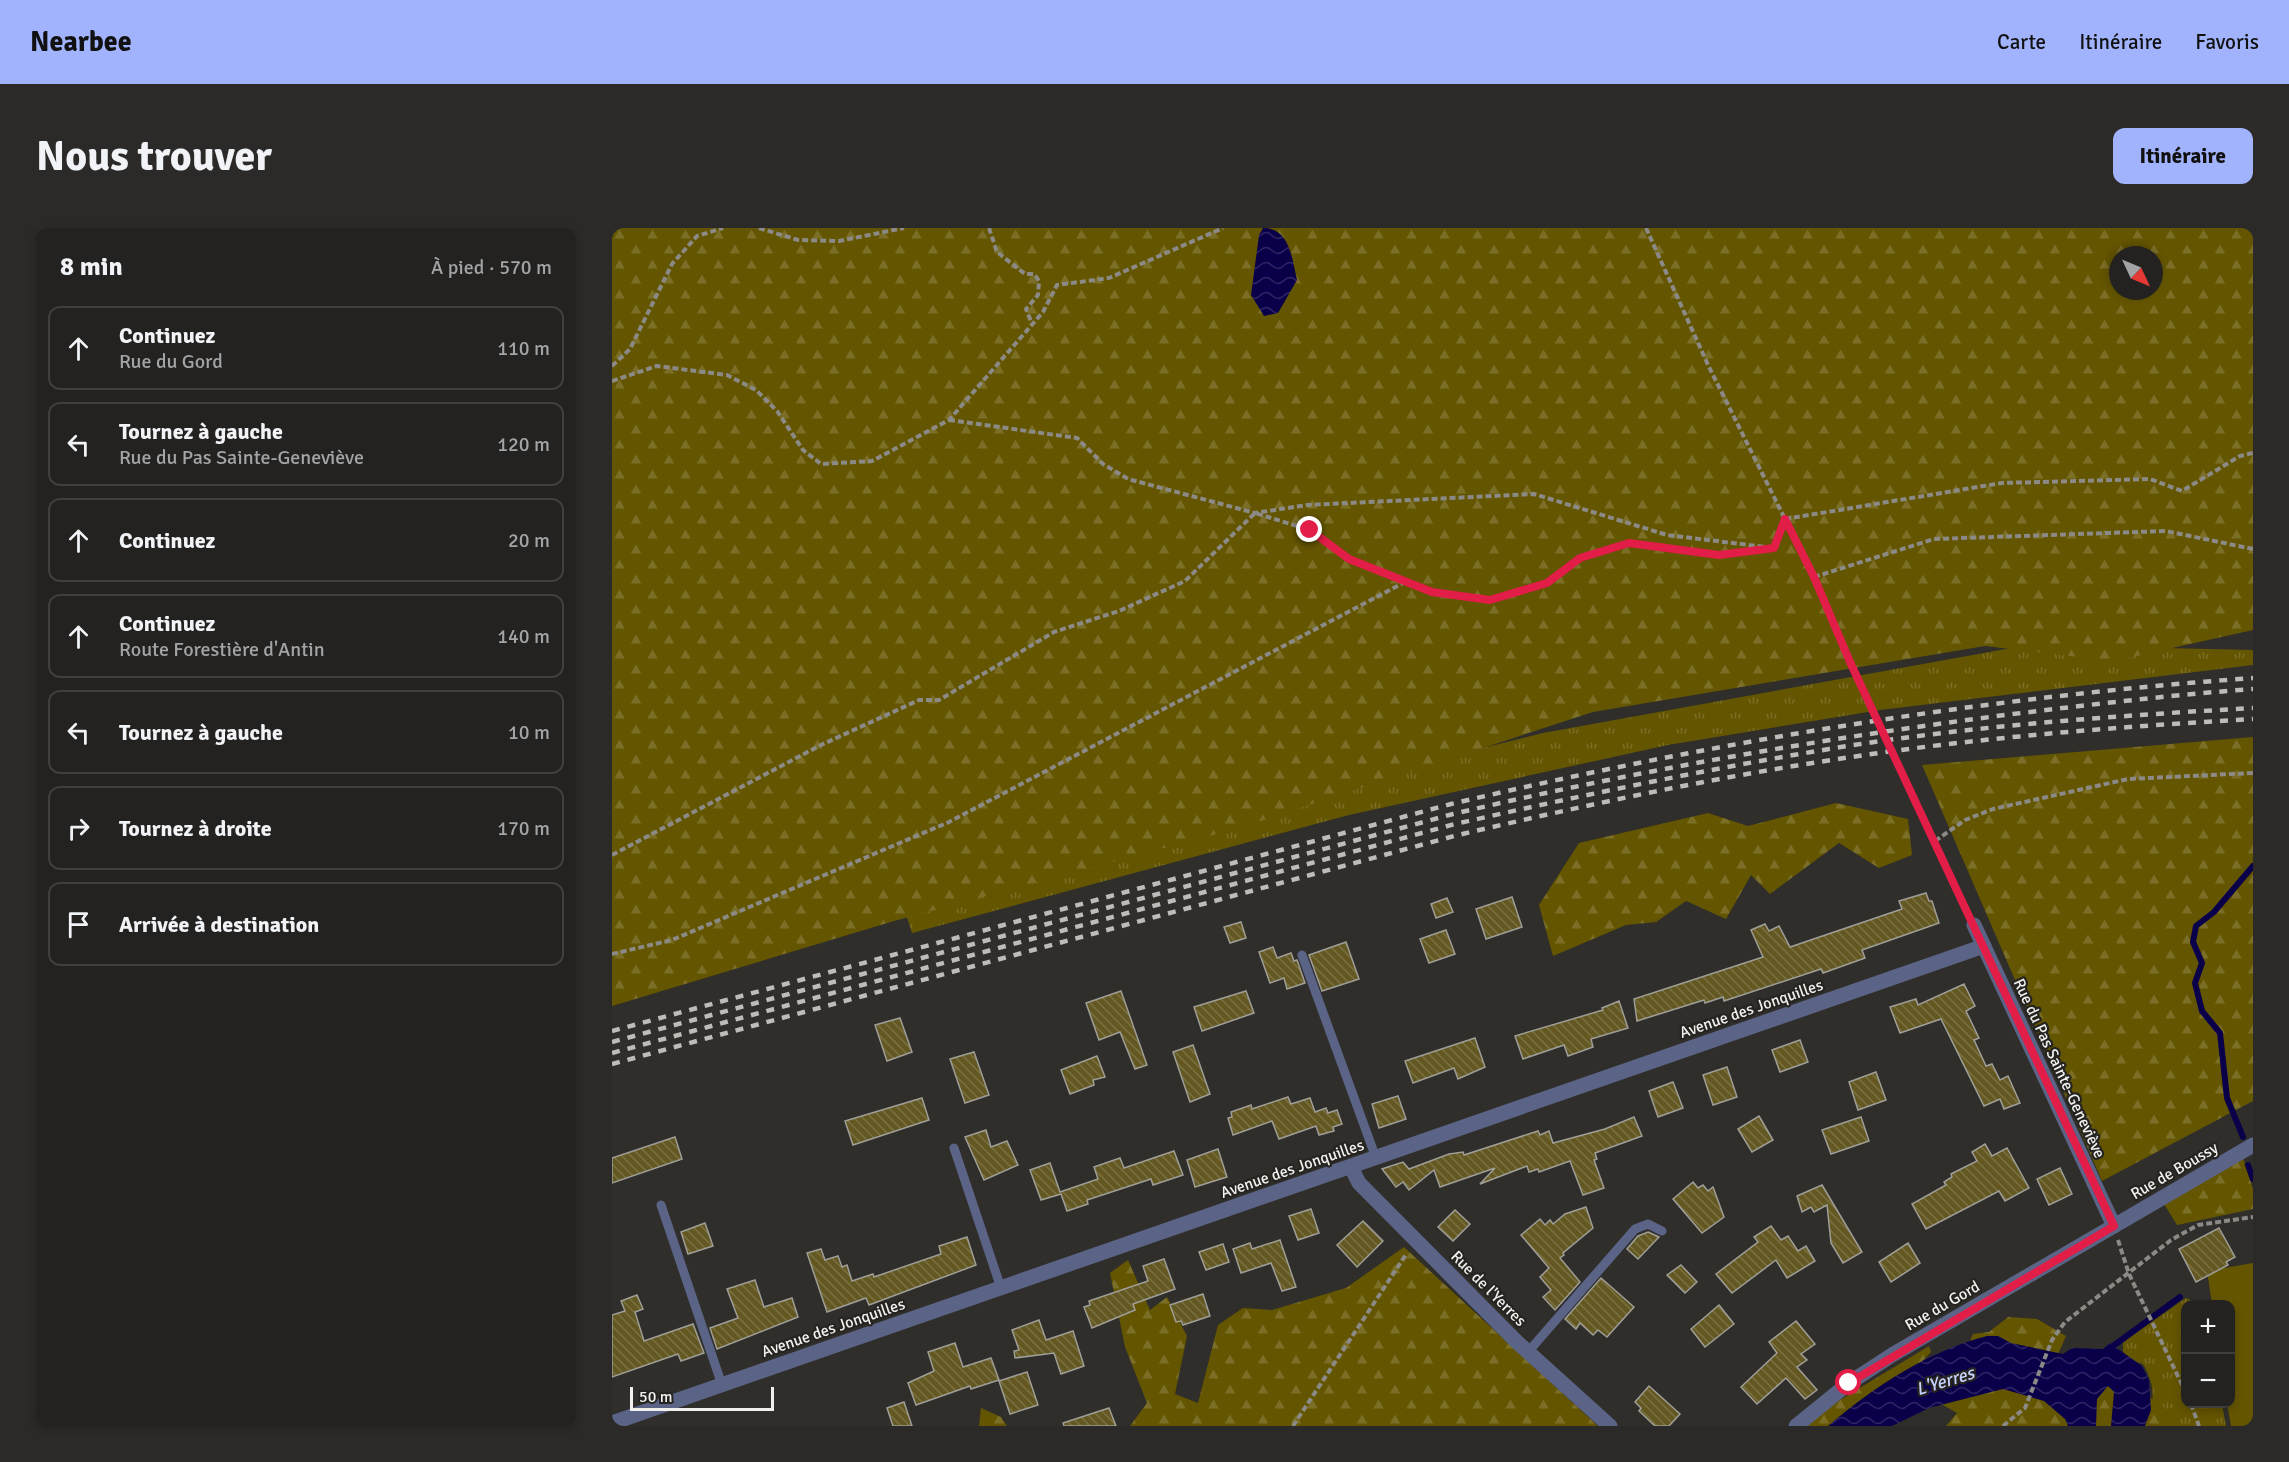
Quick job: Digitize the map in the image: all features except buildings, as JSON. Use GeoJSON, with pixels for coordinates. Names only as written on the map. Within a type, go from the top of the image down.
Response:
{"type":"FeatureCollection","features":[{"type":"Feature","properties":{"kind":"street","name":"Rue du Pas Sainte-Geneviève"},"geometry":{"type":"LineString","coordinates":[[1974,925],[2114,1226]]}},
{"type":"Feature","properties":{"kind":"street","name":"Avenue des Jonquilles"},"geometry":{"type":"LineString","coordinates":[[612,1423],[1984,946]]}},
{"type":"Feature","properties":{"kind":"street","name":"Rue de Boussy"},"geometry":{"type":"LineString","coordinates":[[2114,1226],[2253,1144]]}},
{"type":"Feature","properties":{"kind":"street","name":"Rue de l'Yerres"},"geometry":{"type":"LineString","coordinates":[[1351,1167],[1359,1182],[1416,1240],[1528,1352],[1610,1426]]}},
{"type":"Feature","properties":{"kind":"street","name":"Rue du Gord"},"geometry":{"type":"LineString","coordinates":[[1796,1426],[1849,1383],[1892,1355],[2114,1226]]}},
{"type":"Feature","properties":{"kind":"lane"},"geometry":{"type":"LineString","coordinates":[[1302,955],[1376,1158]]}},
{"type":"Feature","properties":{"kind":"lane"},"geometry":{"type":"LineString","coordinates":[[954,1148],[1001,1288]]}},
{"type":"Feature","properties":{"kind":"lane"},"geometry":{"type":"LineString","coordinates":[[661,1205],[722,1385]]}},
{"type":"Feature","properties":{"kind":"lane"},"geometry":{"type":"LineString","coordinates":[[1528,1352],[1635,1229],[1648,1224],[1662,1231]]}},
{"type":"Feature","properties":{"kind":"path"},"geometry":{"type":"LineString","coordinates":[[612,366],[630,349],[672,264],[697,236],[723,228]]}},
{"type":"Feature","properties":{"kind":"path"},"geometry":{"type":"LineString","coordinates":[[759,228],[798,240],[839,241],[904,228]]}},
{"type":"Feature","properties":{"kind":"path"},"geometry":{"type":"LineString","coordinates":[[989,228],[997,252],[1025,274],[1034,274],[1039,280],[1038,295],[1026,309],[1032,324]]}},
{"type":"Feature","properties":{"kind":"path"},"geometry":{"type":"LineString","coordinates":[[612,381],[657,366],[727,375],[756,390],[777,411],[803,450],[821,464],[872,461],[949,420],[1043,312],[1057,285],[1109,278],[1223,228]]}},
{"type":"Feature","properties":{"kind":"path"},"geometry":{"type":"LineString","coordinates":[[1646,228],[1709,368],[1814,577],[1873,711],[1974,925]]}},
{"type":"Feature","properties":{"kind":"path"},"geometry":{"type":"LineString","coordinates":[[949,420],[1077,438],[1103,464],[1128,479],[1310,530],[1349,559],[1432,592],[1490,600],[1547,583],[1580,558],[1629,543],[1719,555],[1774,548]]}},
{"type":"Feature","properties":{"kind":"path"},"geometry":{"type":"LineString","coordinates":[[1785,519],[2002,483],[2150,479],[2182,491],[2240,456],[2253,453]]}},
{"type":"Feature","properties":{"kind":"path"},"geometry":{"type":"LineString","coordinates":[[612,855],[821,745],[919,700],[939,700],[1054,632],[1119,611],[1185,581],[1256,513],[1307,505],[1534,494],[1667,535],[1774,548]]}},
{"type":"Feature","properties":{"kind":"path"},"geometry":{"type":"LineString","coordinates":[[1774,548],[1785,519]]}},
{"type":"Feature","properties":{"kind":"path"},"geometry":{"type":"LineString","coordinates":[[1814,577],[1934,538],[2166,531],[2253,549]]}},
{"type":"Feature","properties":{"kind":"path"},"geometry":{"type":"LineString","coordinates":[[612,954],[672,940],[949,822],[1406,582]]}},
{"type":"Feature","properties":{"kind":"path"},"geometry":{"type":"LineString","coordinates":[[1935,841],[1965,820],[1993,809],[2128,779],[2253,773]]}},
{"type":"Feature","properties":{"kind":"path"},"geometry":{"type":"LineString","coordinates":[[2002,1426],[2025,1408],[2052,1340],[2065,1322],[2129,1275],[2171,1240],[2198,1225],[2253,1217]]}},
{"type":"Feature","properties":{"kind":"path"},"geometry":{"type":"LineString","coordinates":[[2114,1226],[2129,1275],[2181,1383]]}},
{"type":"Feature","properties":{"kind":"path"},"geometry":{"type":"LineString","coordinates":[[1293,1426],[1416,1240]]}},
{"type":"Feature","properties":{"kind":"path"},"geometry":{"type":"LineString","coordinates":[[2192,1408],[2199,1426]]}},
{"type":"Feature","properties":{"kind":"green space"},"geometry":{"type":"Polygon","coordinates":[[[612,228],[2253,228],[2253,630],[2114,661],[1985,646],[1593,712],[1242,827],[894,921],[612,1006],[612,228]]]}},
{"type":"Feature","properties":{"kind":"green space"},"geometry":{"type":"Polygon","coordinates":[[[2028,645],[2253,650],[2253,665],[1880,710],[1668,745],[1349,815],[912,933],[899,893],[1543,733],[2028,645]]]}},
{"type":"Feature","properties":{"kind":"green space"},"geometry":{"type":"Polygon","coordinates":[[[2253,737],[2253,1101],[2102,1181],[1922,765],[2253,737]]]}},
{"type":"Feature","properties":{"kind":"green space"},"geometry":{"type":"Polygon","coordinates":[[[1836,803],[1908,819],[1912,855],[1879,868],[1839,843],[1770,894],[1751,875],[1726,919],[1686,901],[1656,922],[1626,925],[1553,956],[1539,905],[1579,843],[1708,813],[1748,826],[1836,803]]]}},
{"type":"Feature","properties":{"kind":"green space"},"geometry":{"type":"Polygon","coordinates":[[[2243,1158],[2253,1189],[2253,1209],[2177,1225],[2164,1204],[2243,1158]]]}},
{"type":"Feature","properties":{"kind":"green space"},"geometry":{"type":"Polygon","coordinates":[[[1404,1247],[1598,1426],[1130,1426],[1147,1403],[1125,1347],[1110,1273],[1128,1260],[1150,1310],[1167,1297],[1187,1336],[1175,1394],[1198,1403],[1218,1325],[1243,1308],[1272,1310],[1346,1288],[1404,1247]]]}},
{"type":"Feature","properties":{"kind":"green space"},"geometry":{"type":"Polygon","coordinates":[[[2253,1263],[2253,1426],[2231,1426],[2228,1408],[2235,1408],[2235,1300],[2211,1300],[2207,1271],[2253,1263]]]}},
{"type":"Feature","properties":{"kind":"green space"},"geometry":{"type":"Polygon","coordinates":[[[2181,1301],[2181,1408],[2223,1408],[2226,1426],[2148,1426],[2152,1401],[2150,1380],[2143,1364],[2131,1360],[2123,1352],[2123,1342],[2181,1301]]]}},
{"type":"Feature","properties":{"kind":"green space"},"geometry":{"type":"Polygon","coordinates":[[[2008,1317],[2037,1319],[2066,1336],[2056,1359],[1967,1348],[1973,1334],[1989,1332],[2008,1317]]]}},
{"type":"Feature","properties":{"kind":"green space"},"geometry":{"type":"Polygon","coordinates":[[[1929,1346],[1931,1352],[1906,1379],[1851,1426],[1806,1426],[1830,1406],[1929,1346]]]}},
{"type":"Feature","properties":{"kind":"green space"},"geometry":{"type":"Polygon","coordinates":[[[2112,1371],[2168,1410],[2178,1426],[2090,1426],[2095,1390],[2112,1371]]]}},
{"type":"Feature","properties":{"kind":"green space"},"geometry":{"type":"Polygon","coordinates":[[[1977,1384],[2053,1391],[2077,1426],[1946,1426],[1957,1413],[1936,1401],[1977,1384]]]}},
{"type":"Feature","properties":{"kind":"green space"},"geometry":{"type":"Polygon","coordinates":[[[981,1408],[1001,1417],[1007,1426],[979,1426],[981,1408]]]}},
{"type":"Feature","properties":{"kind":"water"},"geometry":{"type":"Polygon","coordinates":[[[1263,228],[1272,229],[1284,239],[1291,254],[1297,280],[1278,313],[1264,316],[1251,295],[1259,235],[1263,228]]]}},
{"type":"Feature","properties":{"kind":"water"},"geometry":{"type":"Polygon","coordinates":[[[1987,1336],[1998,1336],[2011,1343],[2063,1354],[2072,1348],[2103,1349],[2110,1343],[2142,1366],[2149,1380],[2151,1410],[2145,1426],[2111,1426],[2114,1392],[2108,1386],[2097,1399],[2096,1426],[2068,1426],[2065,1419],[2044,1401],[2003,1389],[1929,1408],[1892,1426],[1828,1426],[1883,1384],[1903,1372],[1944,1351],[1987,1336]]]}},
{"type":"Feature","properties":{"kind":"waterway"},"geometry":{"type":"LineString","coordinates":[[2243,1137],[2227,1098],[2220,1033],[2202,1011],[2195,983],[2202,963],[2193,942],[2196,926],[2214,912],[2253,866]]}},
{"type":"Feature","properties":{"kind":"waterway"},"geometry":{"type":"LineString","coordinates":[[2248,1165],[2253,1179]]}},
{"type":"Feature","properties":{"kind":"waterway","name":"L'Yerres"},"geometry":{"type":"LineString","coordinates":[[2109,1349],[2180,1297]]}},
{"type":"Feature","properties":{"kind":"railway"},"geometry":{"type":"LineString","coordinates":[[612,1031],[1451,804],[1550,782],[1749,742],[1950,710],[2152,686],[2253,678]]}},
{"type":"Feature","properties":{"kind":"railway"},"geometry":{"type":"LineString","coordinates":[[612,1042],[1453,814],[1521,798],[1728,757],[1866,735],[2005,715],[2253,689]]}},
{"type":"Feature","properties":{"kind":"railway"},"geometry":{"type":"LineString","coordinates":[[612,1053],[1455,824],[1595,794],[1782,757],[1934,734],[2094,718],[2253,708]]}},
{"type":"Feature","properties":{"kind":"railway"},"geometry":{"type":"LineString","coordinates":[[612,1064],[1458,835],[1691,784],[1785,767],[1937,745],[2095,730],[2253,719]]}},
{"type":"Feature","properties":{"kind":"route"},"geometry":{"type":"LineString","coordinates":[[1310,530],[1349,559],[1432,592],[1490,600],[1547,583],[1580,558],[1629,543],[1719,555],[1774,548],[1785,519],[1814,577],[1850,662],[2114,1226],[1892,1355],[1849,1383]]}}]}
